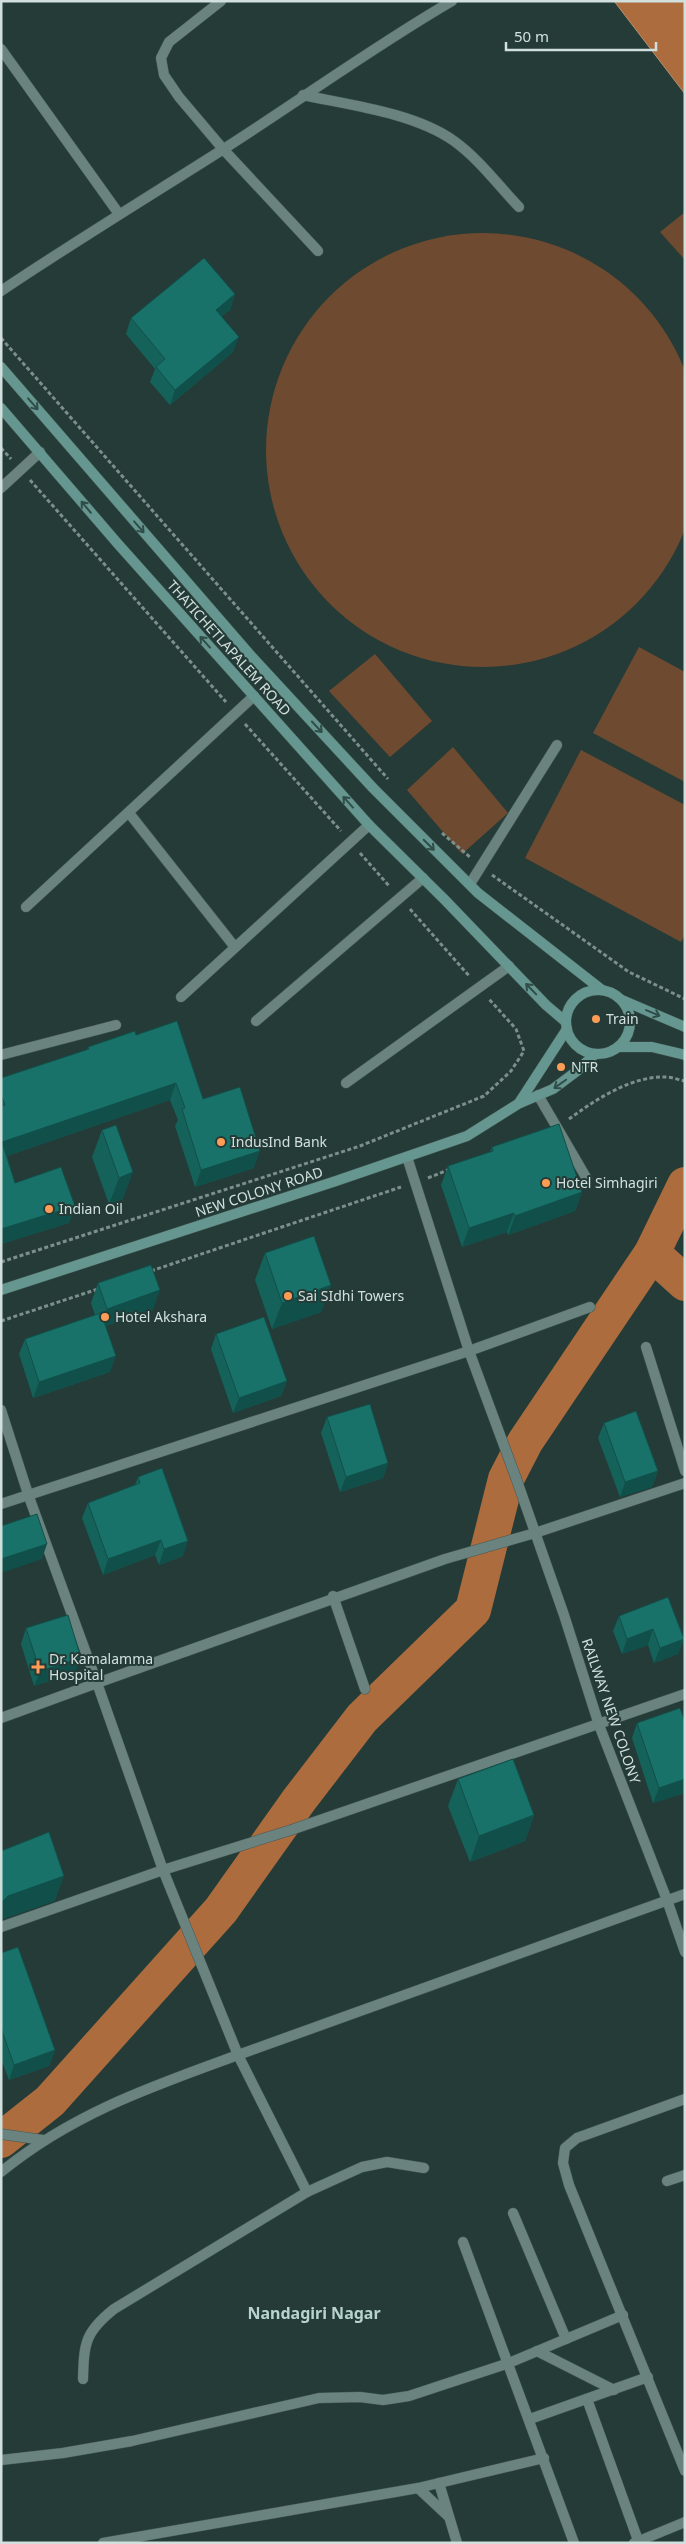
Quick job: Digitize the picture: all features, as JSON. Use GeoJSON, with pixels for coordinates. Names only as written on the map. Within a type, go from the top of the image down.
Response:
{"type":"FeatureCollection","features":[{"type":"Feature","properties":{"kind":"main road"},"geometry":{"type":"LineString","coordinates":[[1,367],[252,657],[373,788],[470,884],[602,990],[685,1027]]}},
{"type":"Feature","properties":{"kind":"main road","name":"THATICHETLAPALEM ROAD"},"geometry":{"type":"LineString","coordinates":[[1,408],[118,544],[369,825],[567,1025]]}},
{"type":"Feature","properties":{"kind":"main road"},"geometry":{"type":"LineString","coordinates":[[518,1104],[567,1025],[568,1013],[577,998],[585,993],[602,990]]}},
{"type":"Feature","properties":{"kind":"main road"},"geometry":{"type":"LineString","coordinates":[[567,1025],[577,1046],[595,1054],[608,1052],[618,1047],[625,1039],[630,1023],[627,1008],[621,999]]}},
{"type":"Feature","properties":{"kind":"main road"},"geometry":{"type":"LineString","coordinates":[[618,1047],[652,1047],[682,1054]]}},
{"type":"Feature","properties":{"kind":"main road","name":"NEW COLONY ROAD"},"geometry":{"type":"LineString","coordinates":[[1,1290],[467,1136],[518,1104],[553,1088],[577,1072],[595,1054]]}},
{"type":"Feature","properties":{"kind":"street"},"geometry":{"type":"LineString","coordinates":[[221,1],[169,42],[161,58],[164,74],[179,97],[223,149],[318,251]]}},
{"type":"Feature","properties":{"kind":"street"},"geometry":{"type":"LineString","coordinates":[[1,291],[223,149],[415,22],[452,1]]}},
{"type":"Feature","properties":{"kind":"street"},"geometry":{"type":"LineString","coordinates":[[1,49],[119,214]]}},
{"type":"Feature","properties":{"kind":"street"},"geometry":{"type":"LineString","coordinates":[[303,95],[403,118],[429,127],[454,141],[479,163],[519,207]]}},
{"type":"Feature","properties":{"kind":"street"},"geometry":{"type":"LineString","coordinates":[[1,488],[40,452]]}},
{"type":"Feature","properties":{"kind":"street"},"geometry":{"type":"LineString","coordinates":[[26,907],[254,696]]}},
{"type":"Feature","properties":{"kind":"street"},"geometry":{"type":"LineString","coordinates":[[470,884],[557,744]]}},
{"type":"Feature","properties":{"kind":"street"},"geometry":{"type":"LineString","coordinates":[[129,813],[234,946]]}},
{"type":"Feature","properties":{"kind":"street"},"geometry":{"type":"LineString","coordinates":[[181,997],[234,946],[369,825]]}},
{"type":"Feature","properties":{"kind":"street"},"geometry":{"type":"LineString","coordinates":[[256,1021],[423,878]]}},
{"type":"Feature","properties":{"kind":"street"},"geometry":{"type":"LineString","coordinates":[[346,1083],[509,966]]}},
{"type":"Feature","properties":{"kind":"street"},"geometry":{"type":"LineString","coordinates":[[1,1055],[116,1025]]}},
{"type":"Feature","properties":{"kind":"street"},"geometry":{"type":"LineString","coordinates":[[538,1095],[587,1179]]}},
{"type":"Feature","properties":{"kind":"street","name":"RAILWAY NEW COLONY"},"geometry":{"type":"LineString","coordinates":[[407,1157],[469,1351],[516,1478],[599,1725],[667,1900],[685,1952]]}},
{"type":"Feature","properties":{"kind":"street"},"geometry":{"type":"LineString","coordinates":[[1,1504],[469,1351],[590,1308]]}},
{"type":"Feature","properties":{"kind":"street"},"geometry":{"type":"LineString","coordinates":[[646,1347],[685,1471]]}},
{"type":"Feature","properties":{"kind":"street"},"geometry":{"type":"LineString","coordinates":[[1,1410],[29,1496],[163,1870],[207,1983],[238,2055],[308,2192]]}},
{"type":"Feature","properties":{"kind":"street"},"geometry":{"type":"LineString","coordinates":[[1,1718],[334,1597],[476,1548],[535,1533],[685,1483]]}},
{"type":"Feature","properties":{"kind":"street"},"geometry":{"type":"LineString","coordinates":[[334,1597],[365,1689]]}},
{"type":"Feature","properties":{"kind":"street"},"geometry":{"type":"LineString","coordinates":[[1,1927],[163,1870],[291,1830],[685,1694]]}},
{"type":"Feature","properties":{"kind":"street"},"geometry":{"type":"LineString","coordinates":[[1,2172],[43,2140],[124,2098],[685,1894]]}},
{"type":"Feature","properties":{"kind":"street"},"geometry":{"type":"LineString","coordinates":[[685,2099],[577,2138],[565,2148],[563,2163],[569,2185],[624,2315],[685,2471]]}},
{"type":"Feature","properties":{"kind":"street"},"geometry":{"type":"LineString","coordinates":[[1,2134],[43,2140]]}},
{"type":"Feature","properties":{"kind":"street"},"geometry":{"type":"LineString","coordinates":[[82,2379],[84,2347],[88,2335],[98,2322],[114,2309],[308,2192],[372,2163],[387,2162],[424,2168]]}},
{"type":"Feature","properties":{"kind":"street"},"geometry":{"type":"LineString","coordinates":[[667,2181],[685,2175]]}},
{"type":"Feature","properties":{"kind":"street"},"geometry":{"type":"LineString","coordinates":[[513,2213],[566,2339]]}},
{"type":"Feature","properties":{"kind":"street"},"geometry":{"type":"LineString","coordinates":[[463,2242],[530,2419],[574,2543]]}},
{"type":"Feature","properties":{"kind":"street"},"geometry":{"type":"LineString","coordinates":[[1,2460],[63,2453],[132,2441],[319,2398],[360,2397],[383,2400],[409,2396],[509,2363],[624,2315]]}},
{"type":"Feature","properties":{"kind":"street"},"geometry":{"type":"LineString","coordinates":[[537,2351],[614,2390]]}},
{"type":"Feature","properties":{"kind":"street"},"geometry":{"type":"LineString","coordinates":[[530,2419],[648,2377]]}},
{"type":"Feature","properties":{"kind":"street"},"geometry":{"type":"LineString","coordinates":[[587,2400],[637,2542],[685,2522]]}},
{"type":"Feature","properties":{"kind":"street"},"geometry":{"type":"LineString","coordinates":[[103,2543],[418,2488],[544,2458]]}},
{"type":"Feature","properties":{"kind":"street"},"geometry":{"type":"LineString","coordinates":[[439,2483],[457,2543]]}},
{"type":"Feature","properties":{"kind":"street"},"geometry":{"type":"LineString","coordinates":[[418,2488],[449,2517]]}},
{"type":"Feature","properties":{"kind":"path"},"geometry":{"type":"LineString","coordinates":[[1,338],[394,786]]}},
{"type":"Feature","properties":{"kind":"path"},"geometry":{"type":"LineString","coordinates":[[440,832],[481,868],[629,972],[685,999]]}},
{"type":"Feature","properties":{"kind":"path"},"geometry":{"type":"LineString","coordinates":[[556,1125],[569,1119],[598,1098],[632,1083],[665,1077],[685,1081]]}},
{"type":"Feature","properties":{"kind":"path"},"geometry":{"type":"LineString","coordinates":[[142,1274],[455,1167]]}},
{"type":"Feature","properties":{"kind":"path"},"geometry":{"type":"LineString","coordinates":[[1,1321],[104,1287]]}},
{"type":"Feature","properties":{"kind":"shaded area"},"geometry":{"type":"Polygon","coordinates":[[[614,1],[685,1],[685,94],[614,1]]]}},
{"type":"Feature","properties":{"kind":"shaded area"},"geometry":{"type":"Polygon","coordinates":[[[685,212],[685,260],[660,232],[685,212]]]}},
{"type":"Feature","properties":{"kind":"shaded area"},"geometry":{"type":"Polygon","coordinates":[[[483,233],[525,237],[546,242],[566,250],[604,270],[621,282],[651,312],[674,348],[691,387],[699,429],[700,450],[696,492],[691,513],[683,533],[663,571],[651,588],[621,618],[585,641],[546,658],[504,666],[483,667],[441,663],[420,658],[400,650],[362,630],[345,618],[315,588],[292,552],[275,513],[267,471],[266,450],[270,408],[275,387],[283,367],[303,329],[315,312],[345,282],[381,259],[420,242],[462,234],[483,233]]]}},
{"type":"Feature","properties":{"kind":"shaded area"},"geometry":{"type":"Polygon","coordinates":[[[639,647],[685,672],[685,782],[593,733],[639,647]]]}},
{"type":"Feature","properties":{"kind":"shaded area"},"geometry":{"type":"Polygon","coordinates":[[[375,654],[432,721],[390,757],[329,691],[375,654]]]}},
{"type":"Feature","properties":{"kind":"shaded area"},"geometry":{"type":"Polygon","coordinates":[[[453,747],[508,813],[462,854],[407,790],[453,747]]]}},
{"type":"Feature","properties":{"kind":"shaded area"},"geometry":{"type":"Polygon","coordinates":[[[581,750],[685,805],[685,935],[681,942],[525,858],[581,750]]]}},
{"type":"Feature","properties":{"kind":"building"},"geometry":{"type":"Polygon","coordinates":[[[204,258],[235,294],[216,310],[239,337],[175,390],[156,367],[165,359],[131,318],[204,258]]]}},
{"type":"Feature","properties":{"kind":"building"},"geometry":{"type":"Polygon","coordinates":[[[177,1021],[203,1099],[240,1087],[260,1151],[201,1170],[182,1109],[185,1108],[176,1083],[2,1142],[15,1183],[61,1167],[75,1206],[1,1229],[1,1106],[5,1105],[1,1095],[1,1078],[89,1049],[88,1047],[135,1031],[136,1035],[177,1021]]]}},
{"type":"Feature","properties":{"kind":"building"},"geometry":{"type":"Polygon","coordinates":[[[559,1124],[582,1192],[515,1216],[514,1213],[469,1228],[448,1166],[493,1151],[492,1147],[559,1124]]]}},
{"type":"Feature","properties":{"kind":"building"},"geometry":{"type":"Polygon","coordinates":[[[116,1125],[133,1172],[119,1178],[102,1130],[116,1125]]]}},
{"type":"Feature","properties":{"kind":"building"},"geometry":{"type":"Polygon","coordinates":[[[314,1236],[331,1285],[282,1303],[265,1253],[314,1236]]]}},
{"type":"Feature","properties":{"kind":"building"},"geometry":{"type":"Polygon","coordinates":[[[151,1265],[160,1290],[107,1309],[98,1283],[151,1265]]]}},
{"type":"Feature","properties":{"kind":"building"},"geometry":{"type":"Polygon","coordinates":[[[101,1313],[116,1356],[39,1382],[25,1339],[101,1313]]]}},
{"type":"Feature","properties":{"kind":"building"},"geometry":{"type":"Polygon","coordinates":[[[264,1317],[287,1381],[239,1398],[216,1334],[264,1317]]]}},
{"type":"Feature","properties":{"kind":"building"},"geometry":{"type":"Polygon","coordinates":[[[370,1404],[388,1463],[346,1477],[327,1417],[370,1404]]]}},
{"type":"Feature","properties":{"kind":"building"},"geometry":{"type":"Polygon","coordinates":[[[636,1411],[658,1471],[625,1482],[604,1423],[636,1411]]]}},
{"type":"Feature","properties":{"kind":"building"},"geometry":{"type":"Polygon","coordinates":[[[162,1468],[188,1541],[164,1549],[161,1540],[108,1559],[88,1503],[140,1483],[138,1477],[162,1468]]]}},
{"type":"Feature","properties":{"kind":"building"},"geometry":{"type":"Polygon","coordinates":[[[37,1514],[47,1544],[1,1559],[1,1526],[37,1514]]]}},
{"type":"Feature","properties":{"kind":"building"},"geometry":{"type":"Polygon","coordinates":[[[668,1597],[684,1639],[660,1648],[653,1629],[627,1639],[619,1616],[668,1597]]]}},
{"type":"Feature","properties":{"kind":"building"},"geometry":{"type":"Polygon","coordinates":[[[68,1615],[81,1658],[40,1671],[26,1628],[68,1615]]]}},
{"type":"Feature","properties":{"kind":"building"},"geometry":{"type":"Polygon","coordinates":[[[680,1708],[685,1721],[685,1779],[659,1788],[637,1723],[680,1708]]]}},
{"type":"Feature","properties":{"kind":"building"},"geometry":{"type":"Polygon","coordinates":[[[513,1759],[534,1815],[479,1836],[458,1779],[513,1759]]]}},
{"type":"Feature","properties":{"kind":"building"},"geometry":{"type":"Polygon","coordinates":[[[49,1832],[64,1876],[8,1896],[1,1901],[1,1851],[49,1832]]]}},
{"type":"Feature","properties":{"kind":"building"},"geometry":{"type":"Polygon","coordinates":[[[18,1947],[55,2050],[14,2065],[1,2028],[1,1953],[18,1947]]]}},
{"type":"Feature","properties":{"kind":"waterway"},"geometry":{"type":"LineString","coordinates":[[1,2140],[50,2101],[221,1910],[299,1800],[362,1718],[473,1610],[506,1479],[525,1442],[652,1253],[685,1185]]}},
{"type":"Feature","properties":{"kind":"waterway"},"geometry":{"type":"LineString","coordinates":[[652,1253],[685,1283]]}},
{"type":"Feature","properties":{"kind":"place","name":"Train"},"geometry":{"type":"Point","coordinates":[596,1019]}},
{"type":"Feature","properties":{"kind":"place","name":"NTR"},"geometry":{"type":"Point","coordinates":[561,1067]}},
{"type":"Feature","properties":{"kind":"place","name":"IndusInd Bank"},"geometry":{"type":"Point","coordinates":[221,1142]}},
{"type":"Feature","properties":{"kind":"place","name":"Hotel Simhagiri"},"geometry":{"type":"Point","coordinates":[546,1183]}},
{"type":"Feature","properties":{"kind":"place","name":"Indian Oil"},"geometry":{"type":"Point","coordinates":[49,1209]}},
{"type":"Feature","properties":{"kind":"place","name":"Sai SIdhi Towers"},"geometry":{"type":"Point","coordinates":[288,1296]}},
{"type":"Feature","properties":{"kind":"place","name":"Hotel Akshara"},"geometry":{"type":"Point","coordinates":[105,1317]}},
{"type":"Feature","properties":{"kind":"place","name":"Dr. Kamalamma Hospital"},"geometry":{"type":"Point","coordinates":[38,1667]}},
{"type":"Feature","properties":{"kind":"district","name":"Nandagiri Nagar"},"geometry":{"type":"Point","coordinates":[314,2313]}}]}
